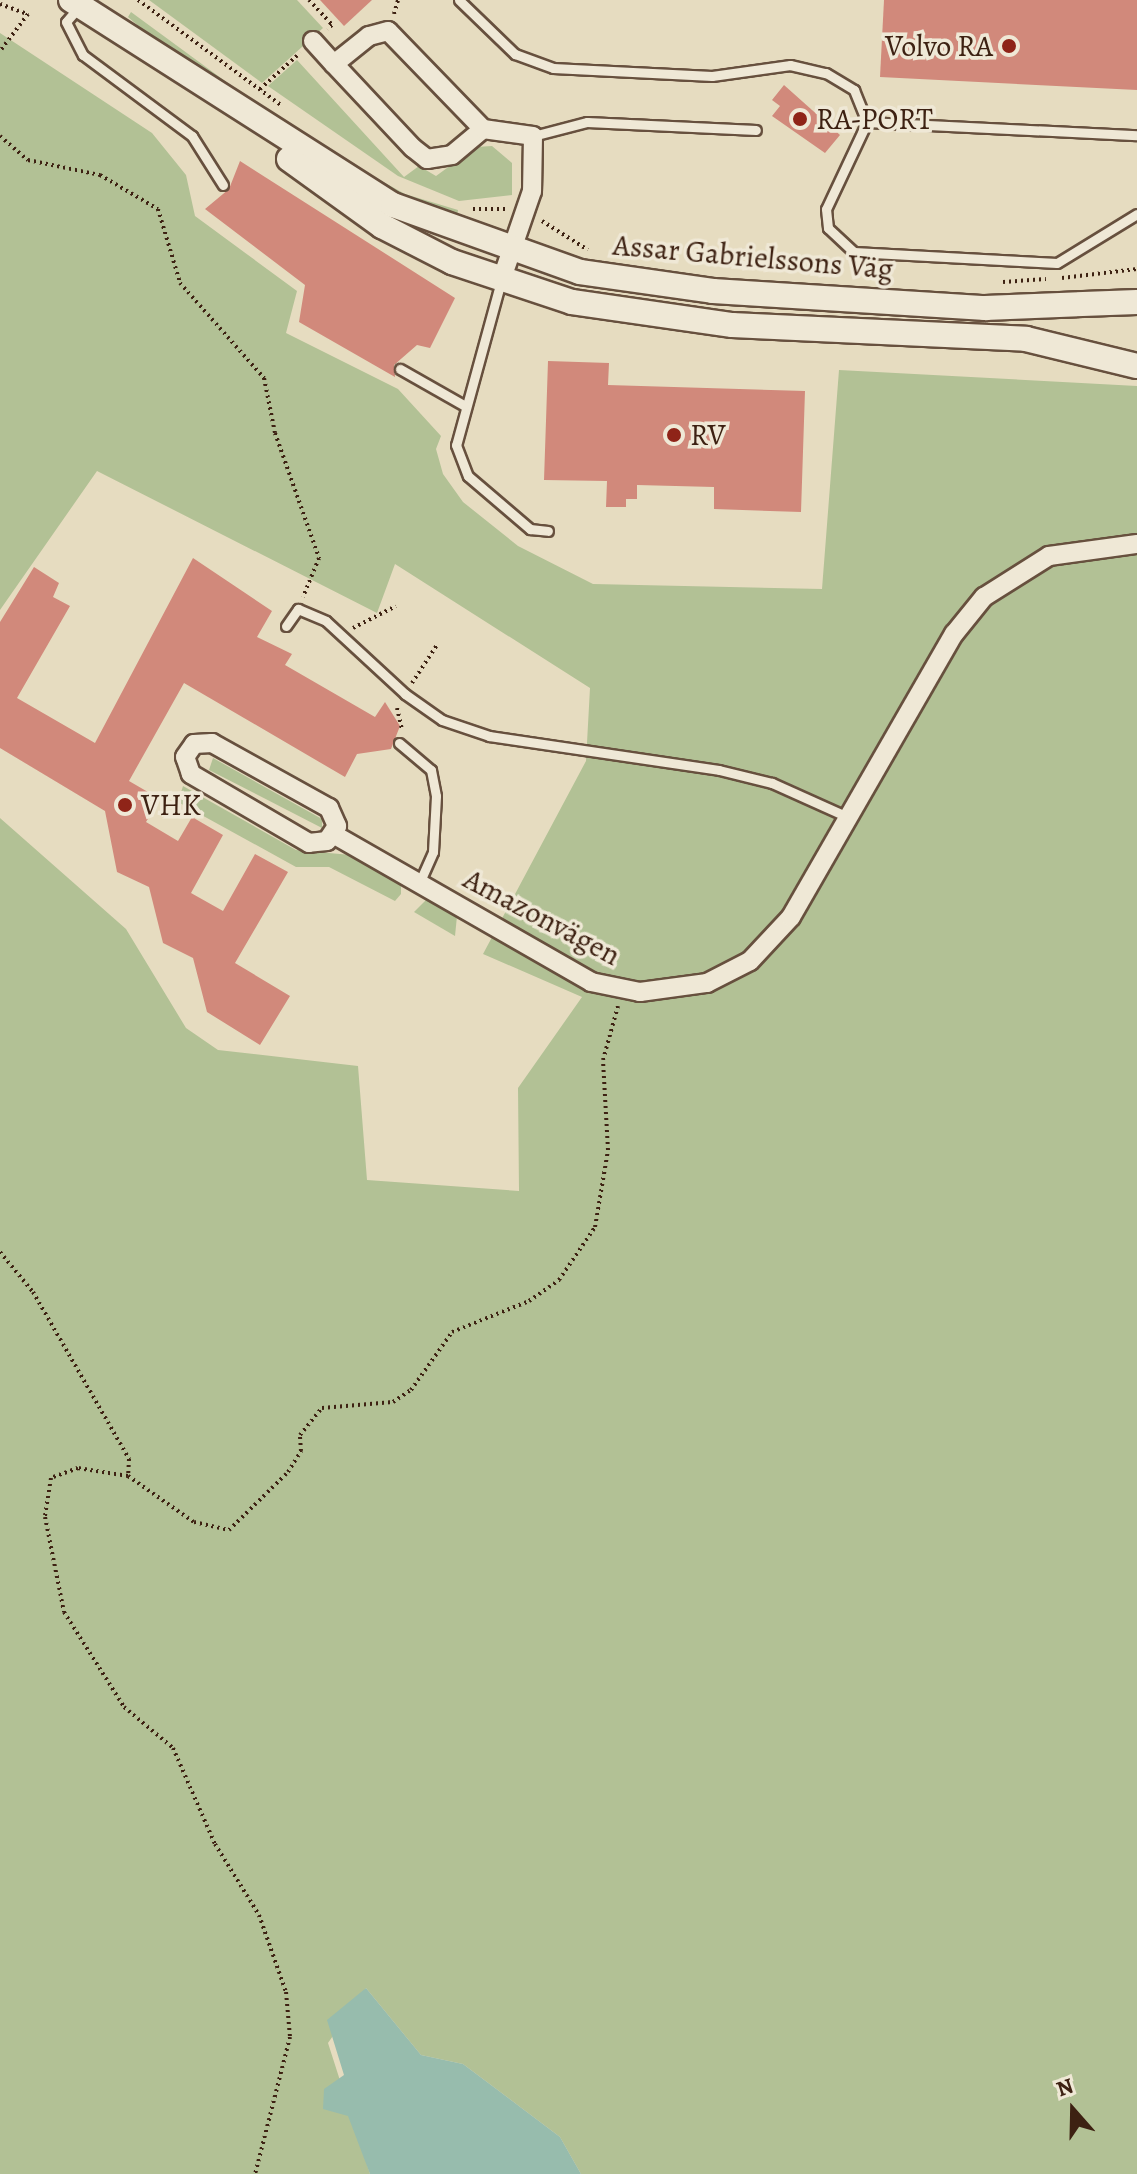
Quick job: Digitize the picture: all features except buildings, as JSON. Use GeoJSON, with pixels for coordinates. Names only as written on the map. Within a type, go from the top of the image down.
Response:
{"type":"FeatureCollection","features":[{"type":"Feature","properties":{"kind":"street","name":"Assar Gabrielssons Väg"},"geometry":{"type":"LineString","coordinates":[[75,3],[254,123],[393,205],[513,252],[580,272],[713,291],[985,308],[1137,302]]}},
{"type":"Feature","properties":{"kind":"street"},"geometry":{"type":"LineString","coordinates":[[334,64],[369,36],[388,31],[483,129],[533,136],[527,215],[501,281]]}},
{"type":"Feature","properties":{"kind":"street"},"geometry":{"type":"LineString","coordinates":[[313,41],[427,159],[452,155],[483,129]]}},
{"type":"Feature","properties":{"kind":"street","name":"Assar Gabrielssons Väg"},"geometry":{"type":"LineString","coordinates":[[254,123],[318,182],[382,226],[501,281],[662,318],[1026,339],[1137,366]]}},
{"type":"Feature","properties":{"kind":"street","name":"Amazonvägen"},"geometry":{"type":"LineString","coordinates":[[333,834],[584,978],[623,990],[687,989],[750,961],[791,917],[954,634],[984,597],[1049,556],[1137,544]]}},
{"type":"Feature","properties":{"kind":"street"},"geometry":{"type":"LineString","coordinates":[[212,743],[329,808],[333,834],[309,843],[191,774],[185,757],[194,744],[212,743]]}},
{"type":"Feature","properties":{"kind":"lane"},"geometry":{"type":"LineString","coordinates":[[459,0],[515,54],[553,68],[712,76],[790,65],[826,73],[854,90],[867,122],[1137,135]]}},
{"type":"Feature","properties":{"kind":"lane"},"geometry":{"type":"LineString","coordinates":[[75,3],[66,22],[83,55],[192,136],[223,185]]}},
{"type":"Feature","properties":{"kind":"lane"},"geometry":{"type":"LineString","coordinates":[[533,136],[587,122],[756,130]]}},
{"type":"Feature","properties":{"kind":"lane","name":"Assar Gabrielssons Väg"},"geometry":{"type":"LineString","coordinates":[[867,122],[826,209],[828,228],[854,252],[1057,263],[1137,214]]}},
{"type":"Feature","properties":{"kind":"lane"},"geometry":{"type":"LineString","coordinates":[[501,281],[456,445],[468,476],[530,529],[548,531]]}},
{"type":"Feature","properties":{"kind":"lane"},"geometry":{"type":"LineString","coordinates":[[400,369],[465,406]]}},
{"type":"Feature","properties":{"kind":"lane"},"geometry":{"type":"LineString","coordinates":[[286,626],[298,609],[343,636],[442,720],[489,736],[580,744],[772,783],[850,818]]}},
{"type":"Feature","properties":{"kind":"lane"},"geometry":{"type":"LineString","coordinates":[[399,743],[431,770],[436,796],[433,852],[419,883]]}},
{"type":"Feature","properties":{"kind":"path"},"geometry":{"type":"LineString","coordinates":[[138,0],[294,114]]}},
{"type":"Feature","properties":{"kind":"path"},"geometry":{"type":"LineString","coordinates":[[0,4],[28,14],[0,51]]}},
{"type":"Feature","properties":{"kind":"path"},"geometry":{"type":"LineString","coordinates":[[0,136],[28,160],[109,178],[158,209],[180,283],[264,378],[275,433],[319,558],[298,609]]}},
{"type":"Feature","properties":{"kind":"path"},"geometry":{"type":"LineString","coordinates":[[464,210],[491,205],[527,215],[600,253]]}},
{"type":"Feature","properties":{"kind":"path"},"geometry":{"type":"LineString","coordinates":[[985,284],[1137,269]]}},
{"type":"Feature","properties":{"kind":"path"},"geometry":{"type":"LineString","coordinates":[[343,636],[364,617],[396,606]]}},
{"type":"Feature","properties":{"kind":"path"},"geometry":{"type":"LineString","coordinates":[[411,686],[437,645]]}},
{"type":"Feature","properties":{"kind":"path"},"geometry":{"type":"LineString","coordinates":[[255,2174],[290,2037],[286,1992],[259,1915],[215,1844],[173,1748],[124,1707],[64,1612],[49,1550],[51,1478],[78,1468],[128,1476],[194,1522],[229,1530],[288,1472],[315,1413],[338,1402],[393,1402],[411,1390],[452,1332],[529,1301],[559,1280],[595,1227],[608,1150],[603,1060],[623,990]]}},
{"type":"Feature","properties":{"kind":"path"},"geometry":{"type":"LineString","coordinates":[[0,1252],[33,1292],[104,1412],[129,1459],[128,1476]]}},
{"type":"Feature","properties":{"kind":"shaded area"},"geometry":{"type":"Polygon","coordinates":[[[149,0],[297,0],[323,28],[262,83],[149,0]]]}},
{"type":"Feature","properties":{"kind":"shaded area"},"geometry":{"type":"Polygon","coordinates":[[[131,12],[297,134],[405,194],[458,210],[456,223],[292,139],[150,36],[128,17],[131,12]]]}},
{"type":"Feature","properties":{"kind":"shaded area"},"geometry":{"type":"Polygon","coordinates":[[[0,33],[152,133],[186,175],[195,216],[297,291],[286,333],[398,389],[441,436],[436,449],[443,474],[463,502],[518,546],[593,584],[822,589],[839,370],[1137,386],[1137,2174],[581,2174],[560,2137],[463,2064],[421,2055],[366,1988],[328,2043],[370,2174],[0,2174],[0,818],[126,929],[186,1028],[218,1050],[358,1066],[367,1180],[519,1191],[518,1088],[582,997],[483,954],[586,761],[590,688],[395,564],[377,613],[97,471],[0,610],[0,33]]]}},
{"type":"Feature","properties":{"kind":"shaded area"},"geometry":{"type":"Polygon","coordinates":[[[297,60],[404,177],[419,166],[436,176],[476,147],[492,146],[512,163],[512,195],[459,201],[398,176],[268,86],[297,60]]]}},
{"type":"Feature","properties":{"kind":"shaded area"},"geometry":{"type":"Polygon","coordinates":[[[213,758],[322,819],[322,828],[209,770],[213,758]]]}},
{"type":"Feature","properties":{"kind":"shaded area"},"geometry":{"type":"Polygon","coordinates":[[[183,786],[296,850],[351,855],[401,883],[401,894],[395,901],[329,867],[296,867],[178,802],[183,786]]]}},
{"type":"Feature","properties":{"kind":"shaded area"},"geometry":{"type":"Polygon","coordinates":[[[426,900],[457,916],[455,936],[414,912],[426,900]]]}},
{"type":"Feature","properties":{"kind":"shaded area"},"geometry":{"type":"Polygon","coordinates":[[[366,1988],[421,2055],[463,2064],[560,2137],[581,2174],[370,2174],[348,2116],[323,2109],[324,2089],[344,2075],[327,2020],[366,1988]]]}},
{"type":"Feature","properties":{"kind":"place","name":"Volvo RA"},"geometry":{"type":"Point","coordinates":[1009,46]}},
{"type":"Feature","properties":{"kind":"place","name":"RA-PORT"},"geometry":{"type":"Point","coordinates":[800,119]}},
{"type":"Feature","properties":{"kind":"place","name":"RV"},"geometry":{"type":"Point","coordinates":[674,435]}},
{"type":"Feature","properties":{"kind":"place","name":"VHK"},"geometry":{"type":"Point","coordinates":[125,805]}}]}
